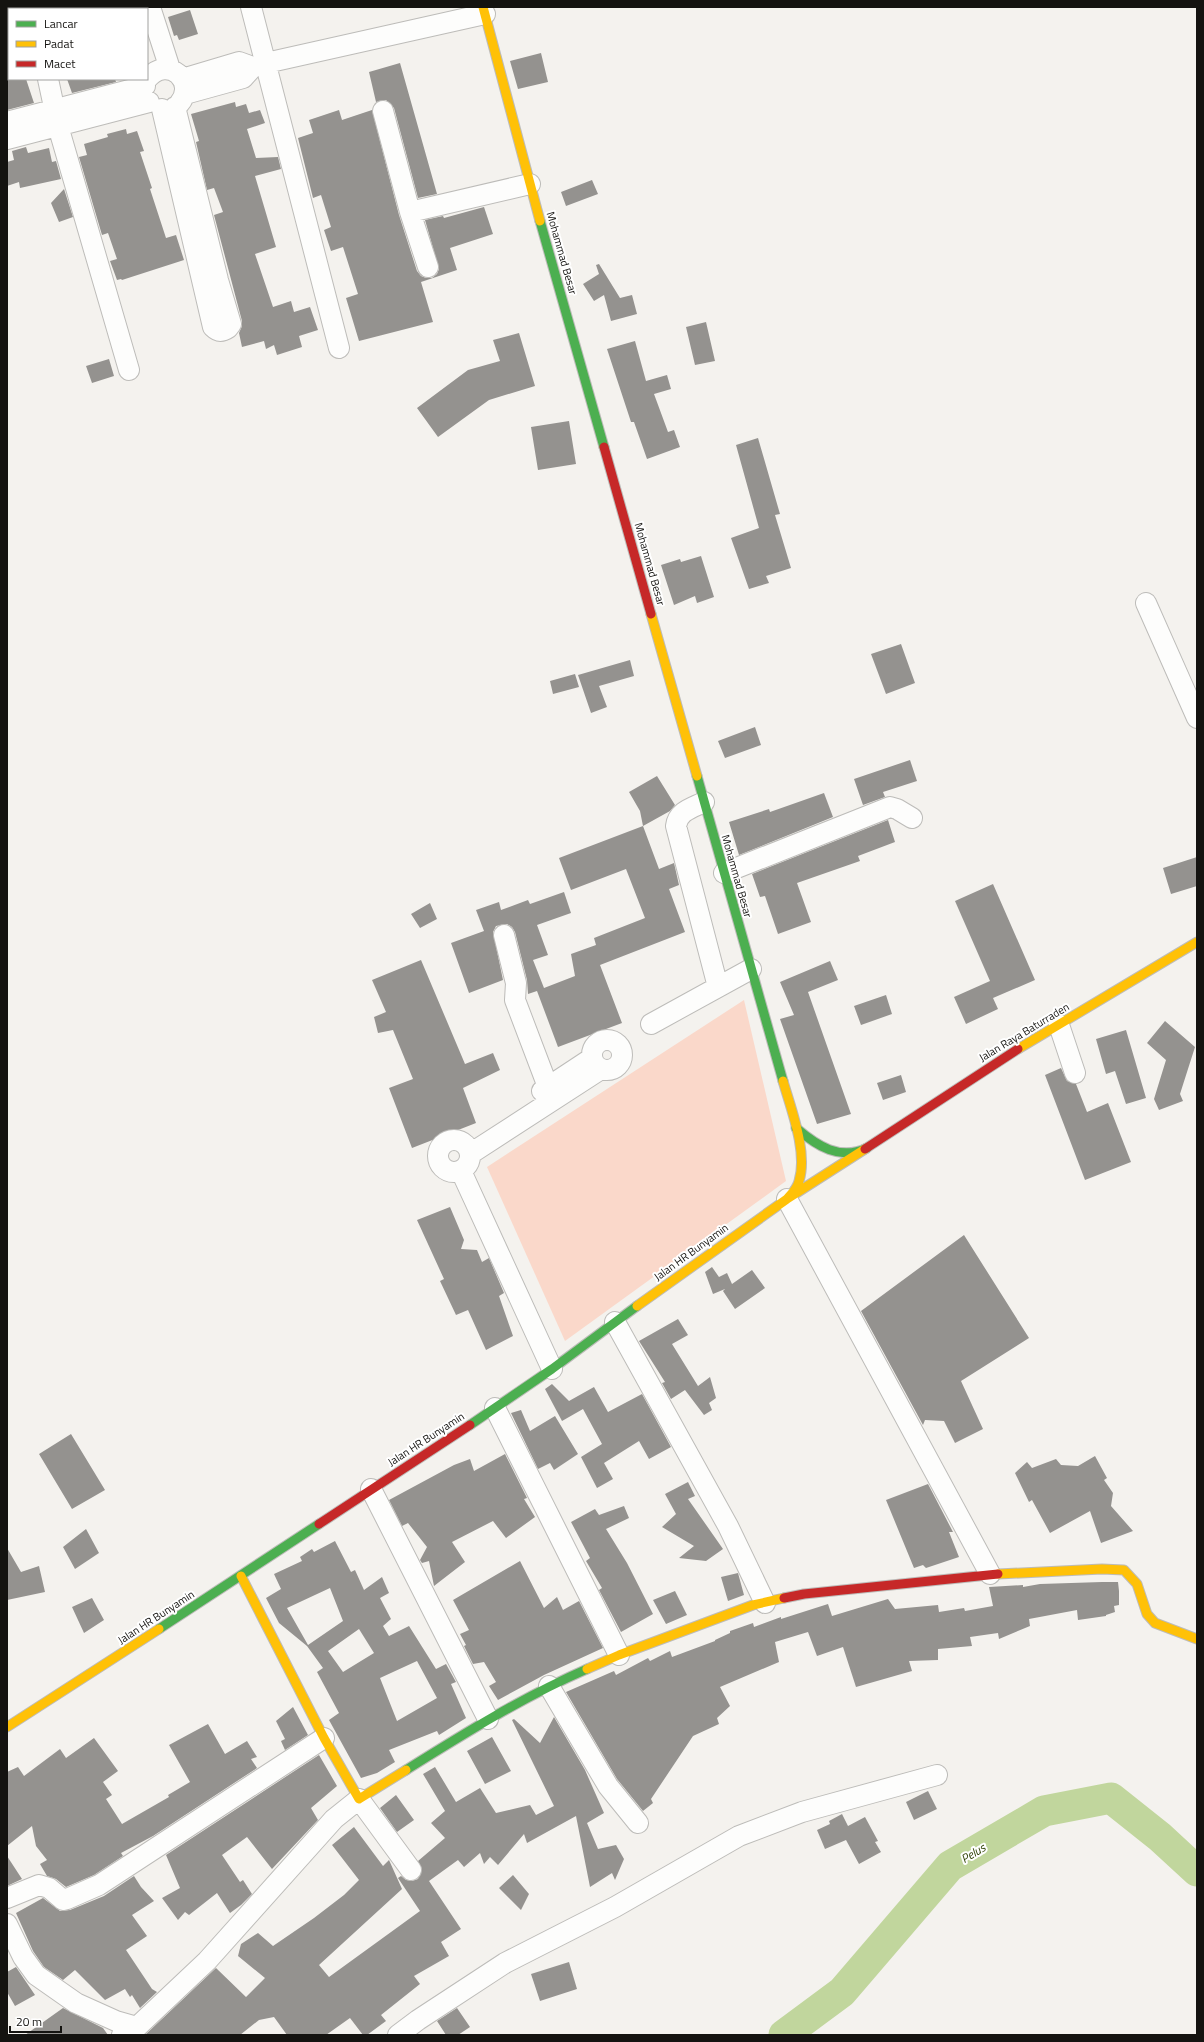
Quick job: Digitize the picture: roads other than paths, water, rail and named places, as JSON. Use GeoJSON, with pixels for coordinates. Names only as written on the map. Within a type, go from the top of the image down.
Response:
{"type":"FeatureCollection","features":[{"type":"Feature","properties":{"kind":"street"},"geometry":{"type":"LineString","coordinates":[[150,7],[160,85],[213,327],[216,330],[221,331],[228,328],[231,324],[160,85]]}},
{"type":"Feature","properties":{"kind":"street"},"geometry":{"type":"LineString","coordinates":[[251,7],[260,65],[339,348]]}},
{"type":"Feature","properties":{"kind":"street"},"geometry":{"type":"LineString","coordinates":[[7,139],[57,118],[160,85],[240,62],[260,65],[484,11]]}},
{"type":"Feature","properties":{"kind":"street","name":"Mohammad Besar"},"geometry":{"type":"LineString","coordinates":[[484,11],[530,184],[796,1128]]}},
{"type":"Feature","properties":{"kind":"street"},"geometry":{"type":"LineString","coordinates":[[48,80],[57,118],[129,370]]}},
{"type":"Feature","properties":{"kind":"street"},"geometry":{"type":"LineString","coordinates":[[383,111],[410,212],[428,267]]}},
{"type":"Feature","properties":{"kind":"street"},"geometry":{"type":"LineString","coordinates":[[7,122],[57,118]]}},
{"type":"Feature","properties":{"kind":"street"},"geometry":{"type":"LineString","coordinates":[[410,212],[530,184]]}},
{"type":"Feature","properties":{"kind":"street"},"geometry":{"type":"LineString","coordinates":[[1146,603],[1197,718]]}},
{"type":"Feature","properties":{"kind":"street"},"geometry":{"type":"LineString","coordinates":[[704,802],[680,814],[677,819],[676,826],[718,986]]}},
{"type":"Feature","properties":{"kind":"street"},"geometry":{"type":"LineString","coordinates":[[724,873],[890,807],[912,818]]}},
{"type":"Feature","properties":{"kind":"street"},"geometry":{"type":"LineString","coordinates":[[504,935],[516,983],[515,1000],[548,1087]]}},
{"type":"Feature","properties":{"kind":"street","name":"Jalan Raya Baturraden"},"geometry":{"type":"LineString","coordinates":[[787,1199],[1000,1060],[1197,942]]}},
{"type":"Feature","properties":{"kind":"street"},"geometry":{"type":"LineString","coordinates":[[651,1024],[751,969]]}},
{"type":"Feature","properties":{"kind":"street"},"geometry":{"type":"LineString","coordinates":[[1059,1025],[1075,1073]]}},
{"type":"Feature","properties":{"kind":"street"},"geometry":{"type":"LineString","coordinates":[[596,1063],[467,1148],[548,1087],[596,1063]]}},
{"type":"Feature","properties":{"kind":"street","name":"Jalan Raya Baturraden"},"geometry":{"type":"LineString","coordinates":[[796,1128],[813,1142],[834,1150],[854,1154],[867,1148]]}},
{"type":"Feature","properties":{"kind":"street","name":"Jalan HR Bunyamin"},"geometry":{"type":"LineString","coordinates":[[7,1727],[241,1576],[552,1369],[787,1199],[798,1186],[800,1173],[796,1128]]}},
{"type":"Feature","properties":{"kind":"street"},"geometry":{"type":"LineString","coordinates":[[455,1140],[467,1148],[469,1163],[461,1171],[447,1171],[439,1162],[438,1155],[444,1144],[449,1141],[455,1140]]}},
{"type":"Feature","properties":{"kind":"street"},"geometry":{"type":"LineString","coordinates":[[461,1171],[552,1369]]}},
{"type":"Feature","properties":{"kind":"street"},"geometry":{"type":"LineString","coordinates":[[787,1199],[990,1574]]}},
{"type":"Feature","properties":{"kind":"street"},"geometry":{"type":"LineString","coordinates":[[615,1322],[728,1526],[765,1603]]}},
{"type":"Feature","properties":{"kind":"street"},"geometry":{"type":"LineString","coordinates":[[494,1408],[619,1655]]}},
{"type":"Feature","properties":{"kind":"street"},"geometry":{"type":"LineString","coordinates":[[371,1489],[488,1719]]}},
{"type":"Feature","properties":{"kind":"street"},"geometry":{"type":"LineString","coordinates":[[7,1924],[23,1957],[36,1975],[76,2003],[116,2021],[130,2031],[207,1961],[334,1819],[359,1799],[488,1719],[549,1686],[619,1655],[753,1605],[804,1594],[990,1574],[1102,1568],[1124,1570],[1137,1584],[1140,1599],[1147,1614],[1155,1623],[1197,1638]]}},
{"type":"Feature","properties":{"kind":"street"},"geometry":{"type":"LineString","coordinates":[[241,1576],[324,1738],[359,1799],[411,1870]]}},
{"type":"Feature","properties":{"kind":"street"},"geometry":{"type":"LineString","coordinates":[[549,1686],[608,1786],[638,1823]]}},
{"type":"Feature","properties":{"kind":"street"},"geometry":{"type":"LineString","coordinates":[[7,1898],[39,1885],[49,1888],[63,1900],[99,1885],[324,1738]]}},
{"type":"Feature","properties":{"kind":"street"},"geometry":{"type":"LineString","coordinates":[[398,2035],[505,1962],[615,1906],[739,1836],[802,1812],[937,1775]]}},
{"type":"Feature","properties":{"kind":"waterway","name":"Pelus"},"geometry":{"type":"LineString","coordinates":[[784,2035],[842,1992],[950,1866],[1044,1811],[1111,1798],[1160,1837],[1197,1871]]}}]}
